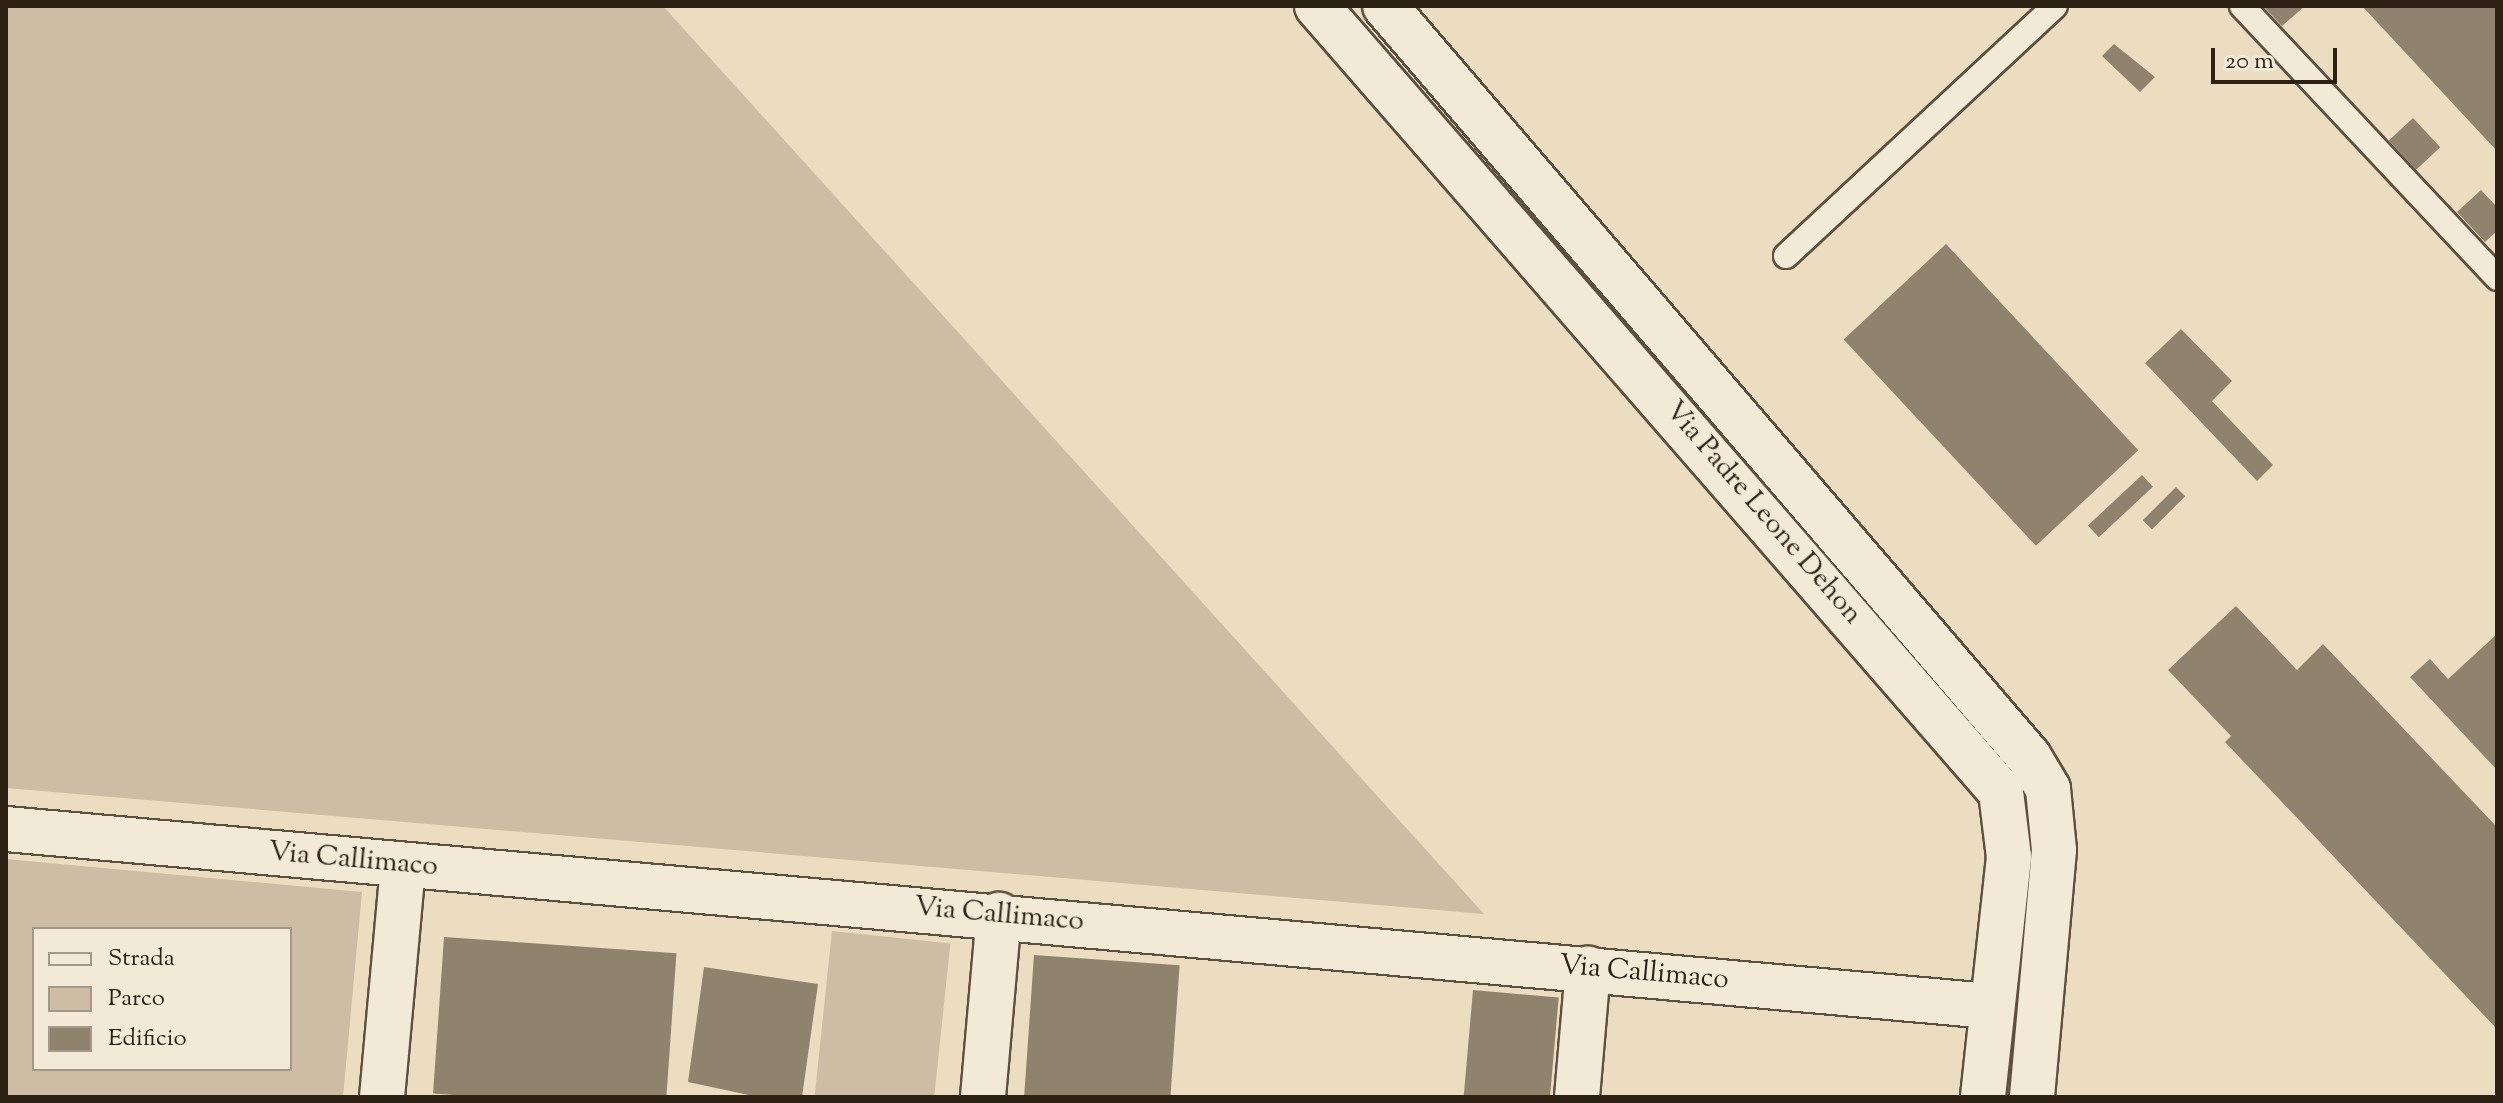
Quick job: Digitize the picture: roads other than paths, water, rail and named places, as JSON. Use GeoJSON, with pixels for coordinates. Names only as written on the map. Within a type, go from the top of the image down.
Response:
{"type":"FeatureCollection","features":[{"type":"Feature","properties":{"kind":"street","name":"Via Padre Leone Dehon"},"geometry":{"type":"LineString","coordinates":[[1317,6],[1983,763],[2008,821],[1983,1097]]}},
{"type":"Feature","properties":{"kind":"street","name":"Via Padre Leone Dehon"},"geometry":{"type":"LineString","coordinates":[[1385,6],[2029,757],[2048,789],[2054,850],[2032,1097]]}},
{"type":"Feature","properties":{"kind":"street","name":"Via Callimaco"},"geometry":{"type":"LineString","coordinates":[[6,829],[999,915],[1991,1006]]}},
{"type":"Feature","properties":{"kind":"street"},"geometry":{"type":"LineString","coordinates":[[382,1097],[403,865]]}},
{"type":"Feature","properties":{"kind":"street"},"geometry":{"type":"LineString","coordinates":[[983,1097],[999,915]]}},
{"type":"Feature","properties":{"kind":"street"},"geometry":{"type":"LineString","coordinates":[[1577,1097],[1588,968]]}},
{"type":"Feature","properties":{"kind":"lane"},"geometry":{"type":"LineString","coordinates":[[1786,256],[2055,6]]}},
{"type":"Feature","properties":{"kind":"lane"},"geometry":{"type":"LineString","coordinates":[[2242,6],[2497,278]]}}]}
